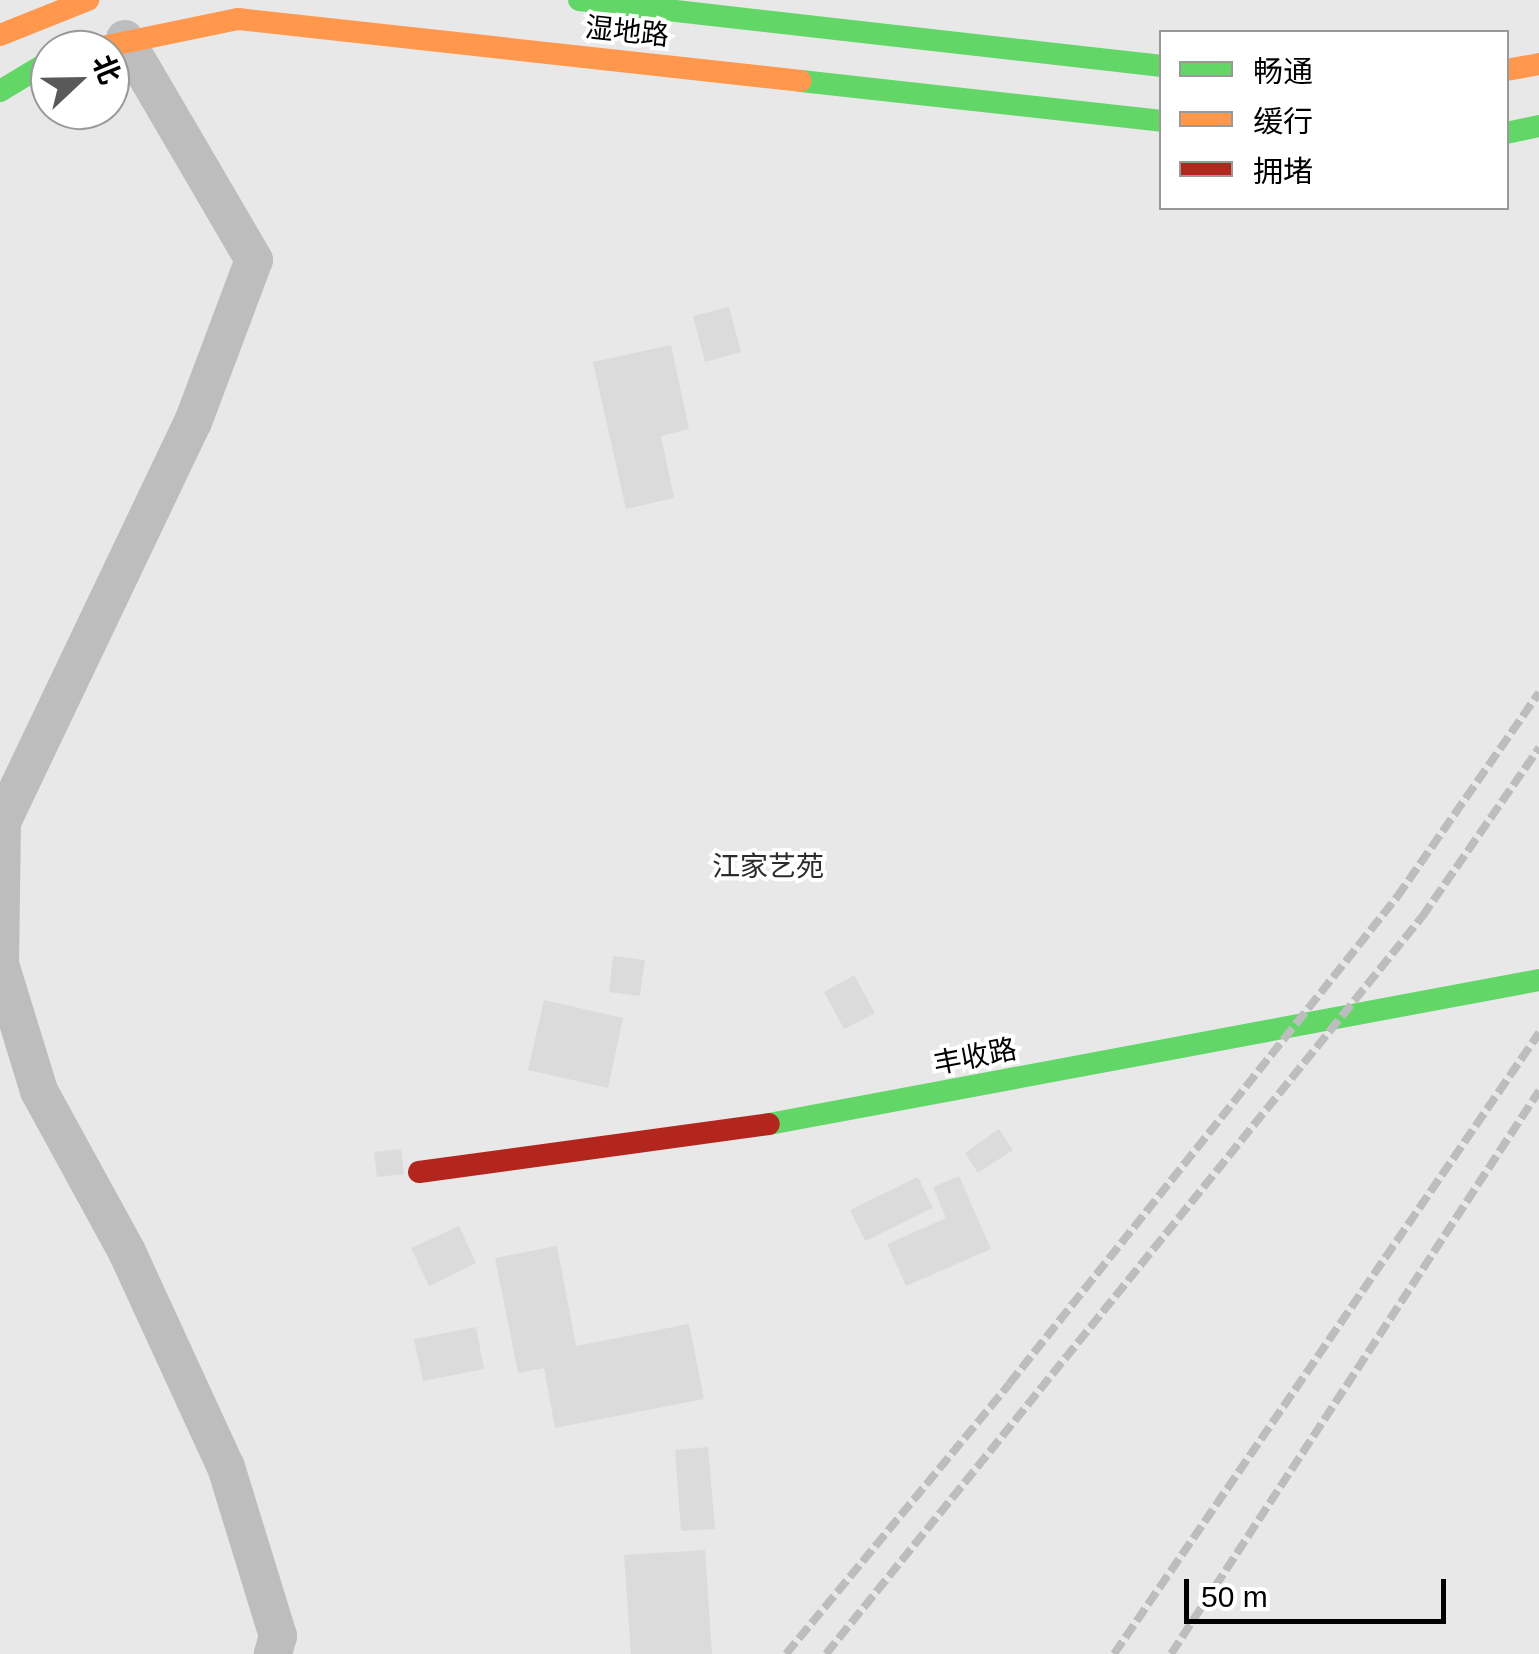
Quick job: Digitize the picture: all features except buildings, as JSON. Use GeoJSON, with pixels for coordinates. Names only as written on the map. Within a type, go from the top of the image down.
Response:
{"type":"FeatureCollection","features":[{"type":"Feature","properties":{"kind":"street"},"geometry":{"type":"LineString","coordinates":[[0,35],[88,0]]}},
{"type":"Feature","properties":{"kind":"street","name":"湿地路"},"geometry":{"type":"LineString","coordinates":[[579,0],[1021,78],[1159,121]]}},
{"type":"Feature","properties":{"kind":"street","name":"湿地路"},"geometry":{"type":"LineString","coordinates":[[127,30],[238,18],[1021,78],[1159,66]]}},
{"type":"Feature","properties":{"kind":"street"},"geometry":{"type":"LineString","coordinates":[[130,35],[254,260],[192,422],[2,822],[0,964],[39,1090],[127,1252],[226,1467],[278,1636],[273,1654]]}},
{"type":"Feature","properties":{"kind":"street"},"geometry":{"type":"LineString","coordinates":[[1509,69],[1539,64]]}},
{"type":"Feature","properties":{"kind":"street"},"geometry":{"type":"LineString","coordinates":[[0,91],[30,73]]}},
{"type":"Feature","properties":{"kind":"street"},"geometry":{"type":"LineString","coordinates":[[1509,132],[1539,126]]}},
{"type":"Feature","properties":{"kind":"street","name":"丰收路"},"geometry":{"type":"LineString","coordinates":[[419,1172],[822,1117],[1539,980]]}},
{"type":"Feature","properties":{"kind":"green space","name":"江家艺苑"},"geometry":{"type":"Polygon","coordinates":[[[0,0],[1539,0],[1539,1654],[0,1654],[0,0]]]}},
{"type":"Feature","properties":{"kind":"railway"},"geometry":{"type":"LineString","coordinates":[[786,1654],[1009,1384],[1397,897],[1539,693]]}},
{"type":"Feature","properties":{"kind":"railway"},"geometry":{"type":"LineString","coordinates":[[826,1654],[1422,917],[1539,748]]}},
{"type":"Feature","properties":{"kind":"railway"},"geometry":{"type":"LineString","coordinates":[[1114,1654],[1539,1033]]}},
{"type":"Feature","properties":{"kind":"railway"},"geometry":{"type":"LineString","coordinates":[[1171,1654],[1539,1091]]}},
{"type":"Feature","properties":{"kind":"traffic: fast"},"geometry":{"type":"LineString","coordinates":[[579,0],[1159,66]]}},
{"type":"Feature","properties":{"kind":"traffic: fast"},"geometry":{"type":"LineString","coordinates":[[0,91],[30,73]]}},
{"type":"Feature","properties":{"kind":"traffic: fast"},"geometry":{"type":"LineString","coordinates":[[801,81],[1159,121]]}},
{"type":"Feature","properties":{"kind":"traffic: fast"},"geometry":{"type":"LineString","coordinates":[[1509,132],[1539,126]]}},
{"type":"Feature","properties":{"kind":"traffic: fast"},"geometry":{"type":"LineString","coordinates":[[769,1124],[1539,980]]}},
{"type":"Feature","properties":{"kind":"traffic: slow"},"geometry":{"type":"LineString","coordinates":[[0,35],[88,0]]}},
{"type":"Feature","properties":{"kind":"traffic: slow"},"geometry":{"type":"LineString","coordinates":[[130,41],[238,19],[801,81]]}},
{"type":"Feature","properties":{"kind":"traffic: slow"},"geometry":{"type":"LineString","coordinates":[[1509,69],[1539,64]]}},
{"type":"Feature","properties":{"kind":"traffic: jam"},"geometry":{"type":"LineString","coordinates":[[419,1172],[769,1124]]}}]}
